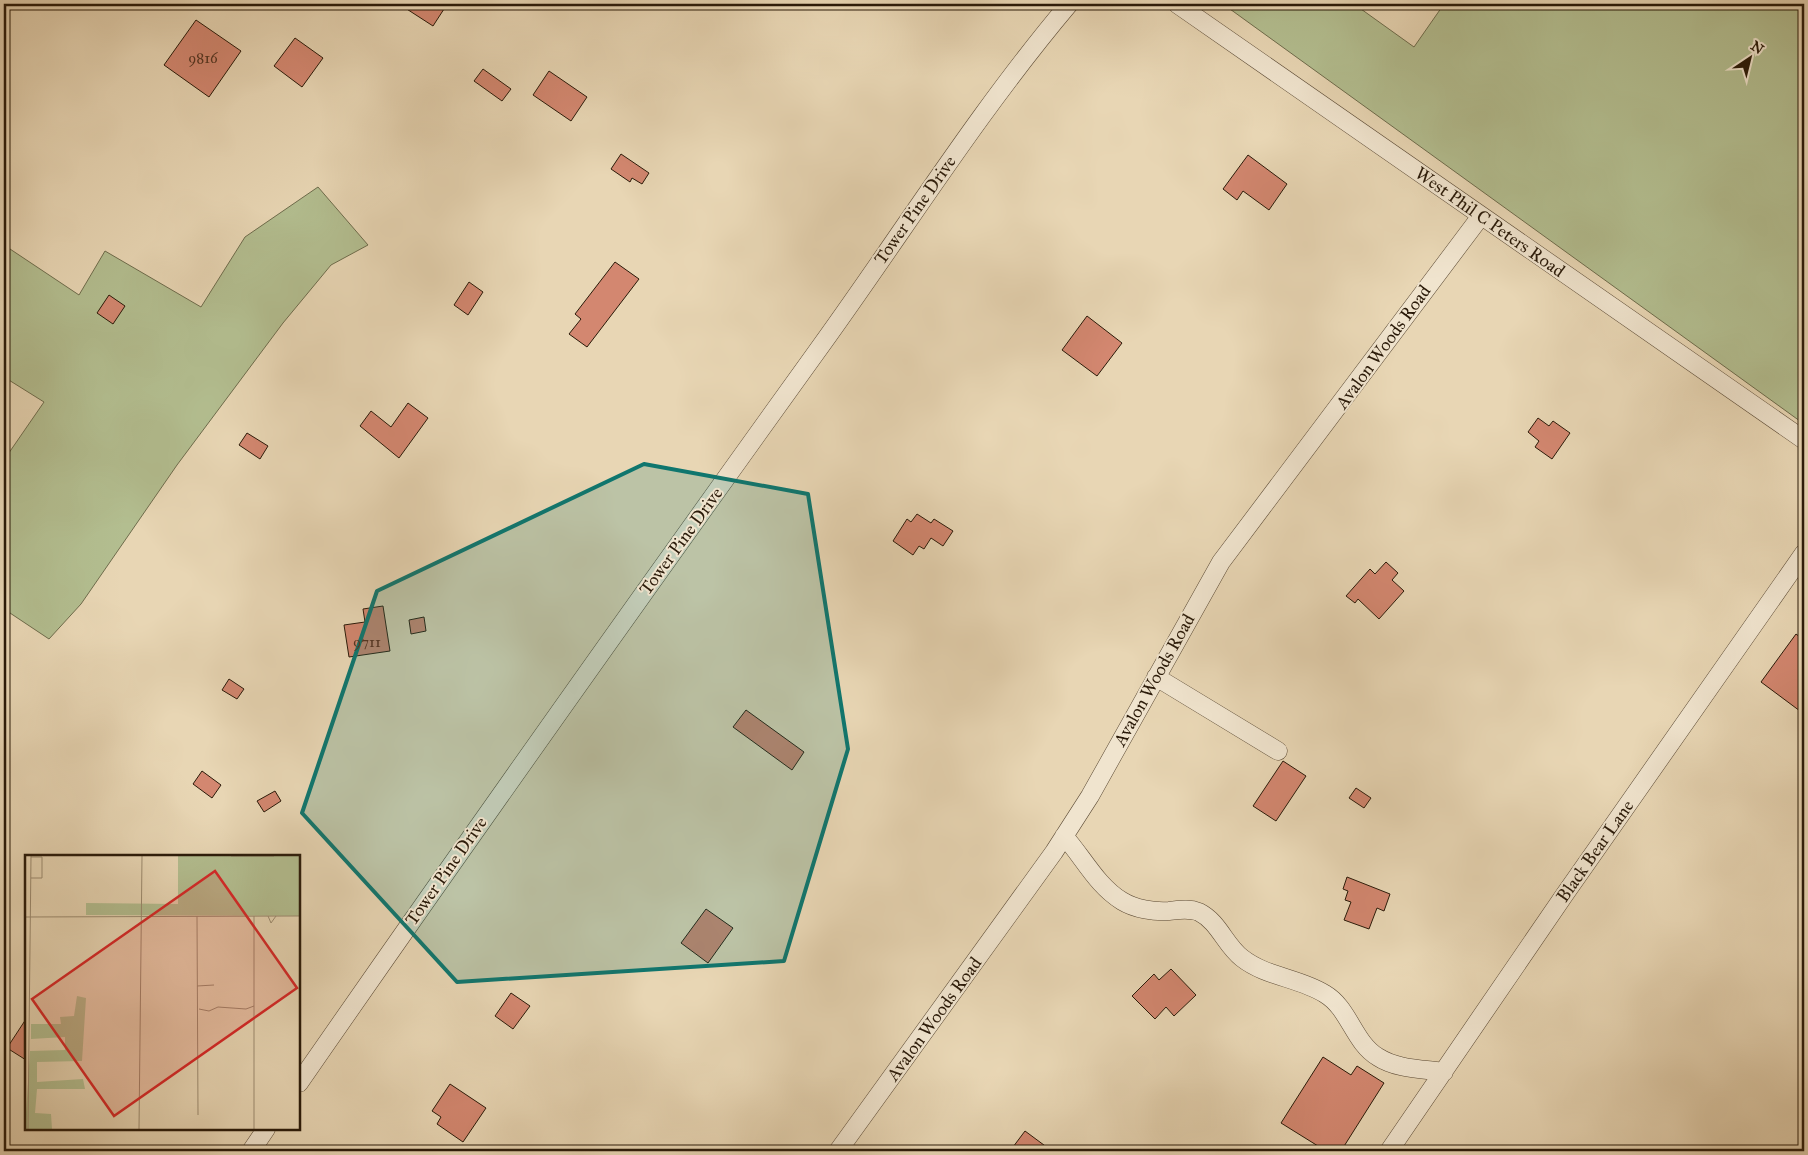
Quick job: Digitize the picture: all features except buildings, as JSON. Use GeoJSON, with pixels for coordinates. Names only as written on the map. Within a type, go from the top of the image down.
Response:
{"type":"FeatureCollection","features":[{"type":"Feature","properties":{"kind":"street","name":"Tower Pine Drive"},"geometry":{"type":"LineString","coordinates":[[300,1081],[403,931],[830,333],[974,127],[1036,44],[1070,4]]}},
{"type":"Feature","properties":{"kind":"street","name":"West Phil C Peters Road"},"geometry":{"type":"LineString","coordinates":[[1177,4],[1804,440]]}},
{"type":"Feature","properties":{"kind":"street","name":"Avalon Woods Road"},"geometry":{"type":"LineString","coordinates":[[838,1151],[1064,836],[1090,796],[1221,562],[1481,216]]}},
{"type":"Feature","properties":{"kind":"street","name":"Black Bear Lane"},"geometry":{"type":"LineString","coordinates":[[1389,1151],[1564,894],[1804,553]]}},
{"type":"Feature","properties":{"kind":"street"},"geometry":{"type":"LineString","coordinates":[[1156,677],[1278,752]]}},
{"type":"Feature","properties":{"kind":"street"},"geometry":{"type":"LineString","coordinates":[[1064,836],[1095,876],[1122,901],[1146,910],[1199,912],[1213,923],[1227,945],[1243,960],[1328,996],[1341,1009],[1367,1049],[1378,1057],[1390,1063],[1444,1072]]}},
{"type":"Feature","properties":{"kind":"street"},"geometry":{"type":"LineString","coordinates":[[251,1151],[265,1130]]}},
{"type":"Feature","properties":{"kind":"highlighted area"},"geometry":{"type":"Polygon","coordinates":[[[644,464],[808,494],[848,749],[784,961],[457,982],[302,813],[377,591],[644,464]]]}},
{"type":"Feature","properties":{"kind":"green space"},"geometry":{"type":"Polygon","coordinates":[[[1223,4],[1354,4],[1414,47],[1444,4],[1804,4],[1804,424],[1223,4]]]}},
{"type":"Feature","properties":{"kind":"green space"},"geometry":{"type":"Polygon","coordinates":[[[318,187],[368,245],[331,265],[283,323],[177,465],[81,604],[49,639],[4,609],[4,460],[44,402],[4,377],[4,245],[79,295],[105,251],[201,307],[245,237],[318,187]]]}}]}
